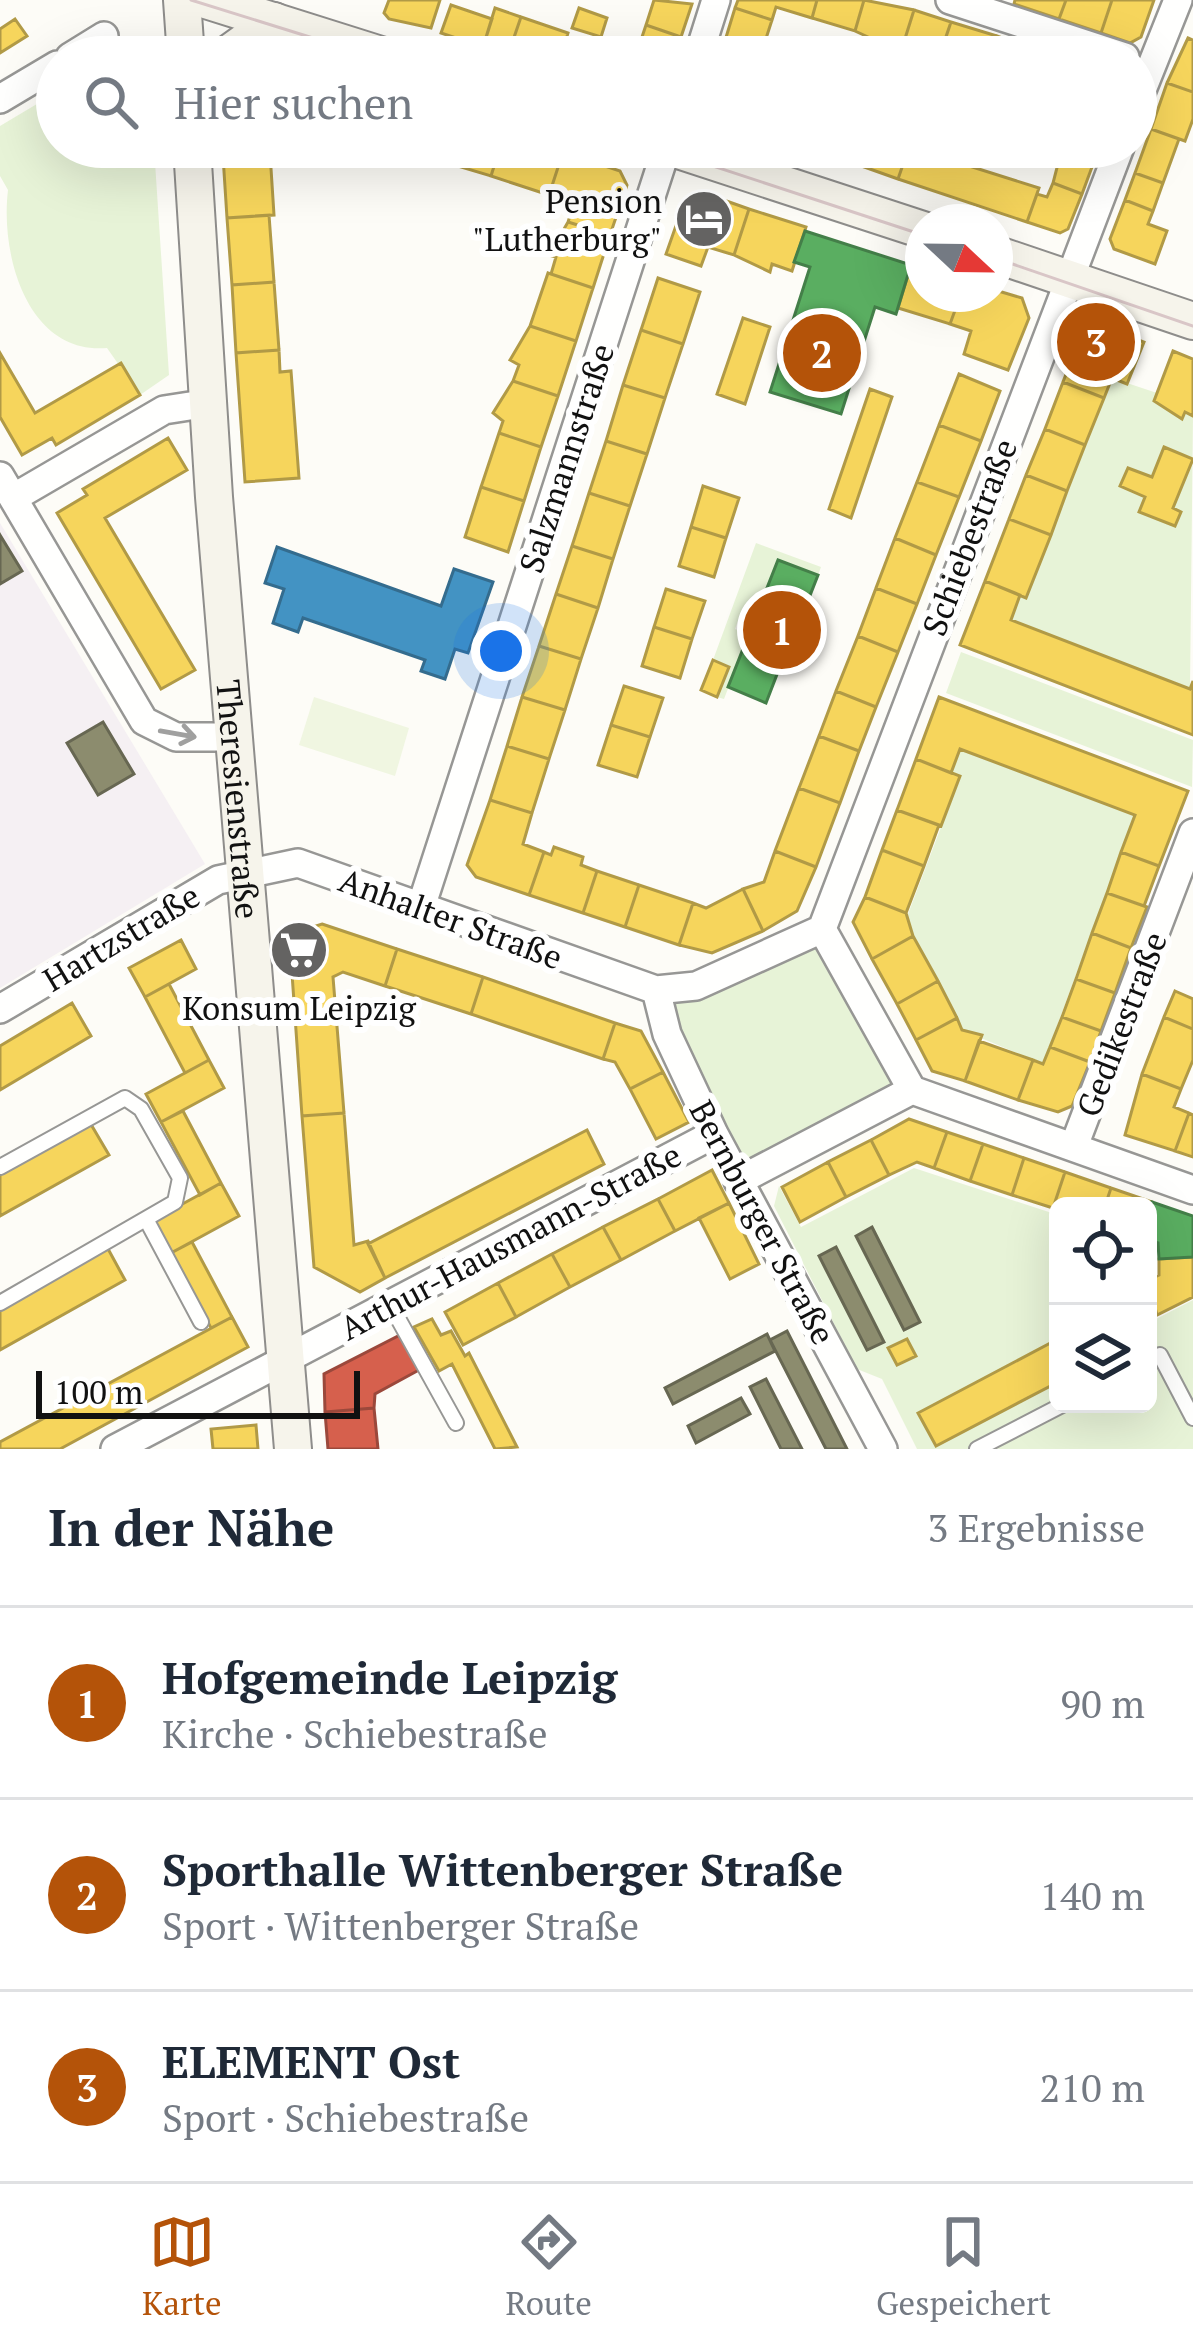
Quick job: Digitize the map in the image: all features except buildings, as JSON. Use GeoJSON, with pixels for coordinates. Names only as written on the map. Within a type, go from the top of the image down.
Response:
{"type":"FeatureCollection","features":[{"type":"Feature","properties":{"kind":"main road"},"geometry":{"type":"LineString","coordinates":[[182,0],[185,36]]}},
{"type":"Feature","properties":{"kind":"main road"},"geometry":{"type":"LineString","coordinates":[[206,0],[321,36]]}},
{"type":"Feature","properties":{"kind":"main road"},"geometry":{"type":"LineString","coordinates":[[253,36],[274,21]]}},
{"type":"Feature","properties":{"kind":"main road","name":"Theresienstraße"},"geometry":{"type":"LineString","coordinates":[[193,168],[244,870],[293,1449]]}},
{"type":"Feature","properties":{"kind":"main road"},"geometry":{"type":"LineString","coordinates":[[733,168],[905,224]]}},
{"type":"Feature","properties":{"kind":"main road"},"geometry":{"type":"LineString","coordinates":[[1013,260],[1193,322]]}},
{"type":"Feature","properties":{"kind":"street"},"geometry":{"type":"LineString","coordinates":[[705,36],[716,0]]}},
{"type":"Feature","properties":{"kind":"street"},"geometry":{"type":"LineString","coordinates":[[1154,36],[1178,0]]}},
{"type":"Feature","properties":{"kind":"street"},"geometry":{"type":"LineString","coordinates":[[956,1],[1062,36]]}},
{"type":"Feature","properties":{"kind":"street"},"geometry":{"type":"LineString","coordinates":[[0,99],[36,78]]}},
{"type":"Feature","properties":{"kind":"street","name":"Salzmannstraße"},"geometry":{"type":"LineString","coordinates":[[422,907],[661,168]]}},
{"type":"Feature","properties":{"kind":"street","name":"Schiebestraße"},"geometry":{"type":"LineString","coordinates":[[822,929],[1112,168]]}},
{"type":"Feature","properties":{"kind":"street"},"geometry":{"type":"LineString","coordinates":[[209,403],[164,410],[7,487],[133,705],[156,730],[180,737],[234,737]]}},
{"type":"Feature","properties":{"kind":"street","name":"Gedikestraße"},"geometry":{"type":"LineString","coordinates":[[1074,1146],[1181,904],[1193,833]]}},
{"type":"Feature","properties":{"kind":"street","name":"Anhalter Straße"},"geometry":{"type":"LineString","coordinates":[[244,870],[298,863],[656,990]]}},
{"type":"Feature","properties":{"kind":"street","name":"Hartzstraße"},"geometry":{"type":"LineString","coordinates":[[0,1009],[218,880],[244,870]]}},
{"type":"Feature","properties":{"kind":"street"},"geometry":{"type":"LineString","coordinates":[[656,990],[696,986],[822,929],[912,1090],[1193,1190]]}},
{"type":"Feature","properties":{"kind":"street","name":"Bernburger Straße"},"geometry":{"type":"LineString","coordinates":[[656,990],[667,1034],[714,1134],[883,1449]]}},
{"type":"Feature","properties":{"kind":"street"},"geometry":{"type":"LineString","coordinates":[[738,1181],[912,1090]]}},
{"type":"Feature","properties":{"kind":"street","name":"Arthur-Hausmann-Straße"},"geometry":{"type":"LineString","coordinates":[[115,1449],[714,1134]]}},
{"type":"Feature","properties":{"kind":"lane"},"geometry":{"type":"LineString","coordinates":[[0,1167],[125,1098],[141,1109],[180,1178],[175,1202],[0,1303]]}},
{"type":"Feature","properties":{"kind":"lane"},"geometry":{"type":"LineString","coordinates":[[146,1220],[201,1322]]}},
{"type":"Feature","properties":{"kind":"lane"},"geometry":{"type":"LineString","coordinates":[[390,1304],[456,1423]]}},
{"type":"Feature","properties":{"kind":"lane"},"geometry":{"type":"LineString","coordinates":[[1157,1356],[1193,1418]]}},
{"type":"Feature","properties":{"kind":"lane"},"geometry":{"type":"LineString","coordinates":[[977,1449],[1049,1412]]}},
{"type":"Feature","properties":{"kind":"shaded area"},"geometry":{"type":"Polygon","coordinates":[[[0,523],[205,864],[0,988],[0,523]]]}},
{"type":"Feature","properties":{"kind":"green space"},"geometry":{"type":"Polygon","coordinates":[[[36,105],[36,168],[155,168],[169,375],[140,395],[107,348],[80,346],[57,336],[25,296],[9,244],[8,190],[0,176],[0,126],[36,105]]]}},
{"type":"Feature","properties":{"kind":"green space"},"geometry":{"type":"Polygon","coordinates":[[[1112,378],[1157,393],[1154,401],[1193,416],[1190,689],[1011,620],[1020,595],[1027,597],[1112,378]]]}},
{"type":"Feature","properties":{"kind":"green space"},"geometry":{"type":"Polygon","coordinates":[[[756,543],[821,567],[818,575],[778,561],[757,614],[742,610],[735,629],[749,634],[724,699],[717,697],[729,667],[713,660],[756,543]]]}},
{"type":"Feature","properties":{"kind":"green space"},"geometry":{"type":"Polygon","coordinates":[[[961,652],[1193,740],[1192,787],[946,693],[961,652]]]}},
{"type":"Feature","properties":{"kind":"green space"},"geometry":{"type":"Polygon","coordinates":[[[314,697],[409,728],[395,776],[299,745],[314,697]]]}},
{"type":"Feature","properties":{"kind":"green space"},"geometry":{"type":"Polygon","coordinates":[[[960,749],[1135,815],[1043,1064],[962,1030],[905,922],[960,777],[951,773],[960,749]]]}},
{"type":"Feature","properties":{"kind":"green space"},"geometry":{"type":"Polygon","coordinates":[[[822,929],[912,1090],[738,1181],[656,990],[822,929]]]}},
{"type":"Feature","properties":{"kind":"green space"},"geometry":{"type":"Polygon","coordinates":[[[914,1168],[1049,1212],[1049,1413],[1157,1413],[1157,1318],[1193,1300],[1193,1449],[917,1449],[882,1379],[857,1369],[774,1206],[779,1186],[801,1227],[914,1168]]]}},
{"type":"Feature","properties":{"kind":"tram line"},"geometry":{"type":"LineString","coordinates":[[191,0],[307,36]]}},
{"type":"Feature","properties":{"kind":"tram line"},"geometry":{"type":"LineString","coordinates":[[719,168],[905,229]]}},
{"type":"Feature","properties":{"kind":"tram line"},"geometry":{"type":"LineString","coordinates":[[1013,264],[1193,326]]}},
{"type":"Feature","properties":{"kind":"place","name":"Pension \"Lutherburg\""},"geometry":{"type":"Point","coordinates":[704,219]}},
{"type":"Feature","properties":{"kind":"place","name":"ELEMENT Ost"},"geometry":{"type":"Point","coordinates":[1096,342]}},
{"type":"Feature","properties":{"kind":"place","name":"Sporthalle Wittenberger Straße"},"geometry":{"type":"Point","coordinates":[822,353]}},
{"type":"Feature","properties":{"kind":"place","name":"Hofgemeinde Leipzig"},"geometry":{"type":"Point","coordinates":[782,630]}},
{"type":"Feature","properties":{"kind":"place","name":"Konsum Leipzig"},"geometry":{"type":"Point","coordinates":[299,950]}}]}
